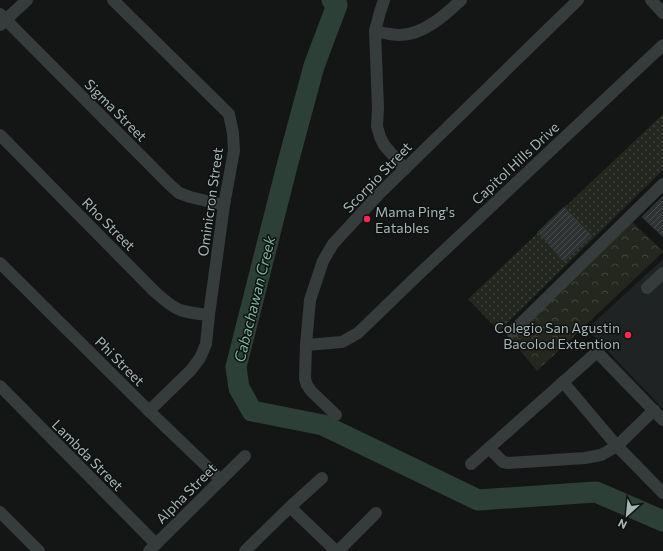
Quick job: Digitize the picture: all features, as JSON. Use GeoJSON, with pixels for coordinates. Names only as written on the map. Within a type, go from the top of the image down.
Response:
{"type":"FeatureCollection","features":[{"type":"Feature","properties":{"kind":"street"},"geometry":{"type":"LineString","coordinates":[[2,20],[27,0]]}},
{"type":"Feature","properties":{"kind":"street","name":"Ominicron Street"},"geometry":{"type":"LineString","coordinates":[[113,0],[229,114],[233,133],[234,152],[224,205],[208,315],[206,344],[200,358],[191,370],[149,411]]}},
{"type":"Feature","properties":{"kind":"street"},"geometry":{"type":"LineString","coordinates":[[384,0],[375,31],[378,126],[380,137],[384,145],[405,169]]}},
{"type":"Feature","properties":{"kind":"street"},"geometry":{"type":"LineString","coordinates":[[375,31],[385,34],[400,35],[420,31],[434,22],[461,0]]}},
{"type":"Feature","properties":{"kind":"street","name":"Scorpio Street"},"geometry":{"type":"LineString","coordinates":[[336,415],[311,391],[305,378],[310,300],[323,261],[333,244],[380,193],[578,0]]}},
{"type":"Feature","properties":{"kind":"street"},"geometry":{"type":"LineString","coordinates":[[651,0],[663,13]]}},
{"type":"Feature","properties":{"kind":"street","name":"Sigma Street"},"geometry":{"type":"LineString","coordinates":[[2,20],[179,193],[224,205]]}},
{"type":"Feature","properties":{"kind":"street","name":"Capitol Hills Drive"},"geometry":{"type":"LineString","coordinates":[[306,345],[342,342],[358,333],[663,45]]}},
{"type":"Feature","properties":{"kind":"street","name":"Rho Street"},"geometry":{"type":"LineString","coordinates":[[0,135],[154,291],[179,310],[208,315]]}},
{"type":"Feature","properties":{"kind":"street"},"geometry":{"type":"LineString","coordinates":[[512,332],[663,184]]}},
{"type":"Feature","properties":{"kind":"street","name":"Phi Street"},"geometry":{"type":"LineString","coordinates":[[0,262],[149,411],[221,480]]}},
{"type":"Feature","properties":{"kind":"street"},"geometry":{"type":"LineString","coordinates":[[647,288],[663,273]]}},
{"type":"Feature","properties":{"kind":"street"},"geometry":{"type":"LineString","coordinates":[[471,464],[597,352],[663,420]]}},
{"type":"Feature","properties":{"kind":"street"},"geometry":{"type":"LineString","coordinates":[[562,382],[617,446],[663,493]]}},
{"type":"Feature","properties":{"kind":"street","name":"Lambda Street"},"geometry":{"type":"LineString","coordinates":[[0,386],[152,548]]}},
{"type":"Feature","properties":{"kind":"street"},"geometry":{"type":"LineString","coordinates":[[489,448],[503,462],[508,463],[585,458],[601,455],[617,446],[654,410]]}},
{"type":"Feature","properties":{"kind":"street","name":"Alpha Street"},"geometry":{"type":"LineString","coordinates":[[152,548],[245,456]]}},
{"type":"Feature","properties":{"kind":"street"},"geometry":{"type":"LineString","coordinates":[[245,551],[322,478]]}},
{"type":"Feature","properties":{"kind":"street"},"geometry":{"type":"LineString","coordinates":[[290,507],[337,551],[376,513]]}},
{"type":"Feature","properties":{"kind":"street"},"geometry":{"type":"LineString","coordinates":[[0,512],[39,551]]}},
{"type":"Feature","properties":{"kind":"shaded area","name":"Colegio San Agustin Bacolod Extention"},"geometry":{"type":"Polygon","coordinates":[[[663,259],[663,409],[587,329],[663,259]]]}},
{"type":"Feature","properties":{"kind":"green space"},"geometry":{"type":"Polygon","coordinates":[[[663,114],[663,170],[499,331],[468,299],[663,114]]]}},
{"type":"Feature","properties":{"kind":"green space"},"geometry":{"type":"Polygon","coordinates":[[[632,222],[663,252],[537,371],[510,338],[632,222]]]}},
{"type":"Feature","properties":{"kind":"building"},"geometry":{"type":"Polygon","coordinates":[[[663,196],[663,237],[642,217],[663,196]]]}},
{"type":"Feature","properties":{"kind":"building"},"geometry":{"type":"Polygon","coordinates":[[[564,207],[592,236],[564,262],[538,232],[564,207]]]}},
{"type":"Feature","properties":{"kind":"waterway","name":"Cabachawan Creek"},"geometry":{"type":"LineString","coordinates":[[332,0],[337,5],[314,66],[236,367],[239,388],[252,411],[323,425],[478,500],[596,492],[663,521]]}},
{"type":"Feature","properties":{"kind":"place","name":"Mama Ping's Eatables"},"geometry":{"type":"Point","coordinates":[367,219]}},
{"type":"Feature","properties":{"kind":"place","name":"Colegio San Agustin Bacolod Extention"},"geometry":{"type":"Point","coordinates":[628,335]}}]}
